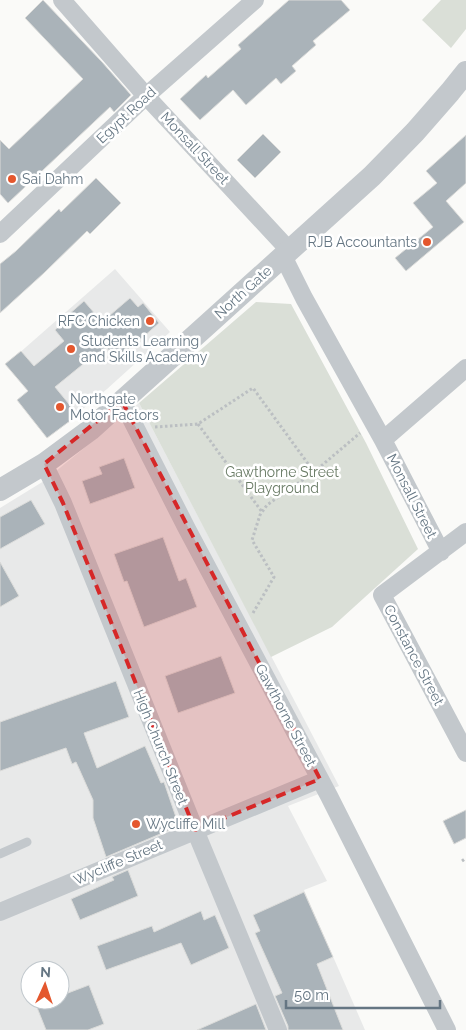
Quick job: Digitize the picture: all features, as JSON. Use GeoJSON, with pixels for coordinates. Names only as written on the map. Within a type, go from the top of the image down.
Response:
{"type":"FeatureCollection","features":[{"type":"Feature","properties":{"kind":"street","name":"Monsall Street"},"geometry":{"type":"LineString","coordinates":[[62,0],[286,253],[304,298],[383,440],[440,552]]}},
{"type":"Feature","properties":{"kind":"street","name":"Egypt Road"},"geometry":{"type":"LineString","coordinates":[[2,230],[146,96],[255,0]]}},
{"type":"Feature","properties":{"kind":"street","name":"North Gate"},"geometry":{"type":"LineString","coordinates":[[0,490],[44,464],[90,430],[372,176],[415,132],[466,72]]}},
{"type":"Feature","properties":{"kind":"street"},"geometry":{"type":"LineString","coordinates":[[383,440],[466,368]]}},
{"type":"Feature","properties":{"kind":"street","name":"Gawthorne Street"},"geometry":{"type":"LineString","coordinates":[[122,401],[186,527],[320,779],[447,1030]]}},
{"type":"Feature","properties":{"kind":"street","name":"High Church Street"},"geometry":{"type":"LineString","coordinates":[[44,464],[63,503],[278,1030]]}},
{"type":"Feature","properties":{"kind":"street"},"geometry":{"type":"LineString","coordinates":[[440,552],[466,532]]}},
{"type":"Feature","properties":{"kind":"street","name":"Constance Street"},"geometry":{"type":"LineString","coordinates":[[440,552],[382,595],[466,753]]}},
{"type":"Feature","properties":{"kind":"street","name":"Wycliffe Street"},"geometry":{"type":"LineString","coordinates":[[0,912],[320,779]]}},
{"type":"Feature","properties":{"kind":"lane"},"geometry":{"type":"LineString","coordinates":[[0,854],[27,842]]}},
{"type":"Feature","properties":{"kind":"path"},"geometry":{"type":"LineString","coordinates":[[137,431],[156,427],[198,424],[253,388],[314,472]]}},
{"type":"Feature","properties":{"kind":"path"},"geometry":{"type":"LineString","coordinates":[[241,630],[274,577],[252,540],[262,512],[267,505],[314,472],[373,422]]}},
{"type":"Feature","properties":{"kind":"path"},"geometry":{"type":"LineString","coordinates":[[198,424],[262,512]]}},
{"type":"Feature","properties":{"kind":"path"},"geometry":{"type":"LineString","coordinates":[[462,861],[466,858]]}},
{"type":"Feature","properties":{"kind":"highlighted area"},"geometry":{"type":"Polygon","coordinates":[[[122,401],[320,779],[195,830],[63,503],[44,464],[122,401]]]}},
{"type":"Feature","properties":{"kind":"shaded area"},"geometry":{"type":"Polygon","coordinates":[[[115,269],[170,332],[107,389],[60,428],[9,362],[115,269]]]}},
{"type":"Feature","properties":{"kind":"shaded area"},"geometry":{"type":"Polygon","coordinates":[[[139,403],[339,786],[288,806],[327,881],[304,890],[365,1030],[0,1030],[0,508],[44,481],[139,403]]]}},
{"type":"Feature","properties":{"kind":"green space"},"geometry":{"type":"Polygon","coordinates":[[[441,0],[466,0],[466,29],[451,48],[422,20],[441,0]]]}},
{"type":"Feature","properties":{"kind":"green space","name":"Gawthorne Street Playground"},"geometry":{"type":"Polygon","coordinates":[[[256,302],[291,304],[366,443],[418,549],[332,627],[271,657],[139,403],[256,302]]]}},
{"type":"Feature","properties":{"kind":"building"},"geometry":{"type":"Polygon","coordinates":[[[43,0],[131,95],[114,112],[110,107],[8,203],[0,194],[0,140],[9,149],[83,79],[25,18],[43,0]]]}},
{"type":"Feature","properties":{"kind":"building"},"geometry":{"type":"Polygon","coordinates":[[[289,0],[341,0],[350,10],[313,41],[316,45],[292,66],[296,71],[281,84],[276,78],[246,105],[233,90],[200,120],[180,99],[206,75],[208,78],[241,49],[238,45],[289,0]]]}},
{"type":"Feature","properties":{"kind":"building"},"geometry":{"type":"Polygon","coordinates":[[[263,134],[281,152],[255,178],[237,160],[263,134]]]}},
{"type":"Feature","properties":{"kind":"building"},"geometry":{"type":"Polygon","coordinates":[[[466,135],[466,183],[446,201],[464,222],[406,271],[395,258],[433,227],[413,203],[437,183],[426,171],[466,135]]]}},
{"type":"Feature","properties":{"kind":"building"},"geometry":{"type":"Polygon","coordinates":[[[96,178],[121,203],[90,234],[87,231],[0,313],[0,264],[59,209],[61,212],[96,178]]]}},
{"type":"Feature","properties":{"kind":"building"},"geometry":{"type":"Polygon","coordinates":[[[130,298],[138,307],[143,303],[159,323],[117,360],[107,348],[100,354],[98,352],[55,387],[78,415],[47,438],[17,400],[28,391],[5,364],[21,351],[34,366],[64,341],[55,330],[84,301],[102,322],[130,298]]]}},
{"type":"Feature","properties":{"kind":"building"},"geometry":{"type":"Polygon","coordinates":[[[124,458],[135,488],[90,504],[82,481],[102,474],[99,467],[124,458]]]}},
{"type":"Feature","properties":{"kind":"building"},"geometry":{"type":"Polygon","coordinates":[[[31,500],[45,524],[0,549],[0,517],[31,500]]]}},
{"type":"Feature","properties":{"kind":"building"},"geometry":{"type":"Polygon","coordinates":[[[163,537],[179,581],[186,578],[197,607],[144,627],[127,581],[124,582],[114,554],[163,537]]]}},
{"type":"Feature","properties":{"kind":"building"},"geometry":{"type":"Polygon","coordinates":[[[0,562],[19,596],[0,607],[0,562]]]}},
{"type":"Feature","properties":{"kind":"building"},"geometry":{"type":"Polygon","coordinates":[[[221,656],[235,693],[178,713],[165,676],[221,656]]]}},
{"type":"Feature","properties":{"kind":"building"},"geometry":{"type":"Polygon","coordinates":[[[116,681],[129,717],[84,733],[97,768],[145,746],[161,783],[164,782],[179,826],[106,857],[93,818],[93,800],[76,762],[72,764],[66,748],[0,771],[0,722],[116,681]]]}},
{"type":"Feature","properties":{"kind":"building"},"geometry":{"type":"Polygon","coordinates":[[[466,810],[466,838],[454,844],[443,821],[466,810]]]}},
{"type":"Feature","properties":{"kind":"building"},"geometry":{"type":"Polygon","coordinates":[[[128,870],[138,896],[80,920],[71,899],[114,880],[112,877],[128,870]]]}},
{"type":"Feature","properties":{"kind":"building"},"geometry":{"type":"Polygon","coordinates":[[[304,892],[333,957],[317,964],[343,1030],[288,1030],[275,996],[282,993],[255,933],[260,931],[253,915],[304,892]]]}},
{"type":"Feature","properties":{"kind":"building"},"geometry":{"type":"Polygon","coordinates":[[[201,911],[204,920],[215,915],[229,948],[191,965],[181,943],[106,970],[97,946],[152,926],[154,932],[201,911]]]}},
{"type":"Feature","properties":{"kind":"building"},"geometry":{"type":"Polygon","coordinates":[[[89,985],[104,1024],[88,1030],[46,1030],[38,1010],[70,1010],[70,992],[89,985]]]}},
{"type":"Feature","properties":{"kind":"building"},"geometry":{"type":"Polygon","coordinates":[[[256,1004],[266,1030],[197,1030],[256,1004]]]}},
{"type":"Feature","properties":{"kind":"place","name":"Sai Dahm"},"geometry":{"type":"Point","coordinates":[12,179]}},
{"type":"Feature","properties":{"kind":"place","name":"RJB Accountants"},"geometry":{"type":"Point","coordinates":[427,242]}},
{"type":"Feature","properties":{"kind":"place","name":"RFC Chicken"},"geometry":{"type":"Point","coordinates":[150,321]}},
{"type":"Feature","properties":{"kind":"place","name":"Students Learning and Skills Academy"},"geometry":{"type":"Point","coordinates":[71,349]}},
{"type":"Feature","properties":{"kind":"place","name":"Northgate Motor Factors"},"geometry":{"type":"Point","coordinates":[60,407]}},
{"type":"Feature","properties":{"kind":"place","name":"Wycliffe Mill"},"geometry":{"type":"Point","coordinates":[136,824]}}]}
